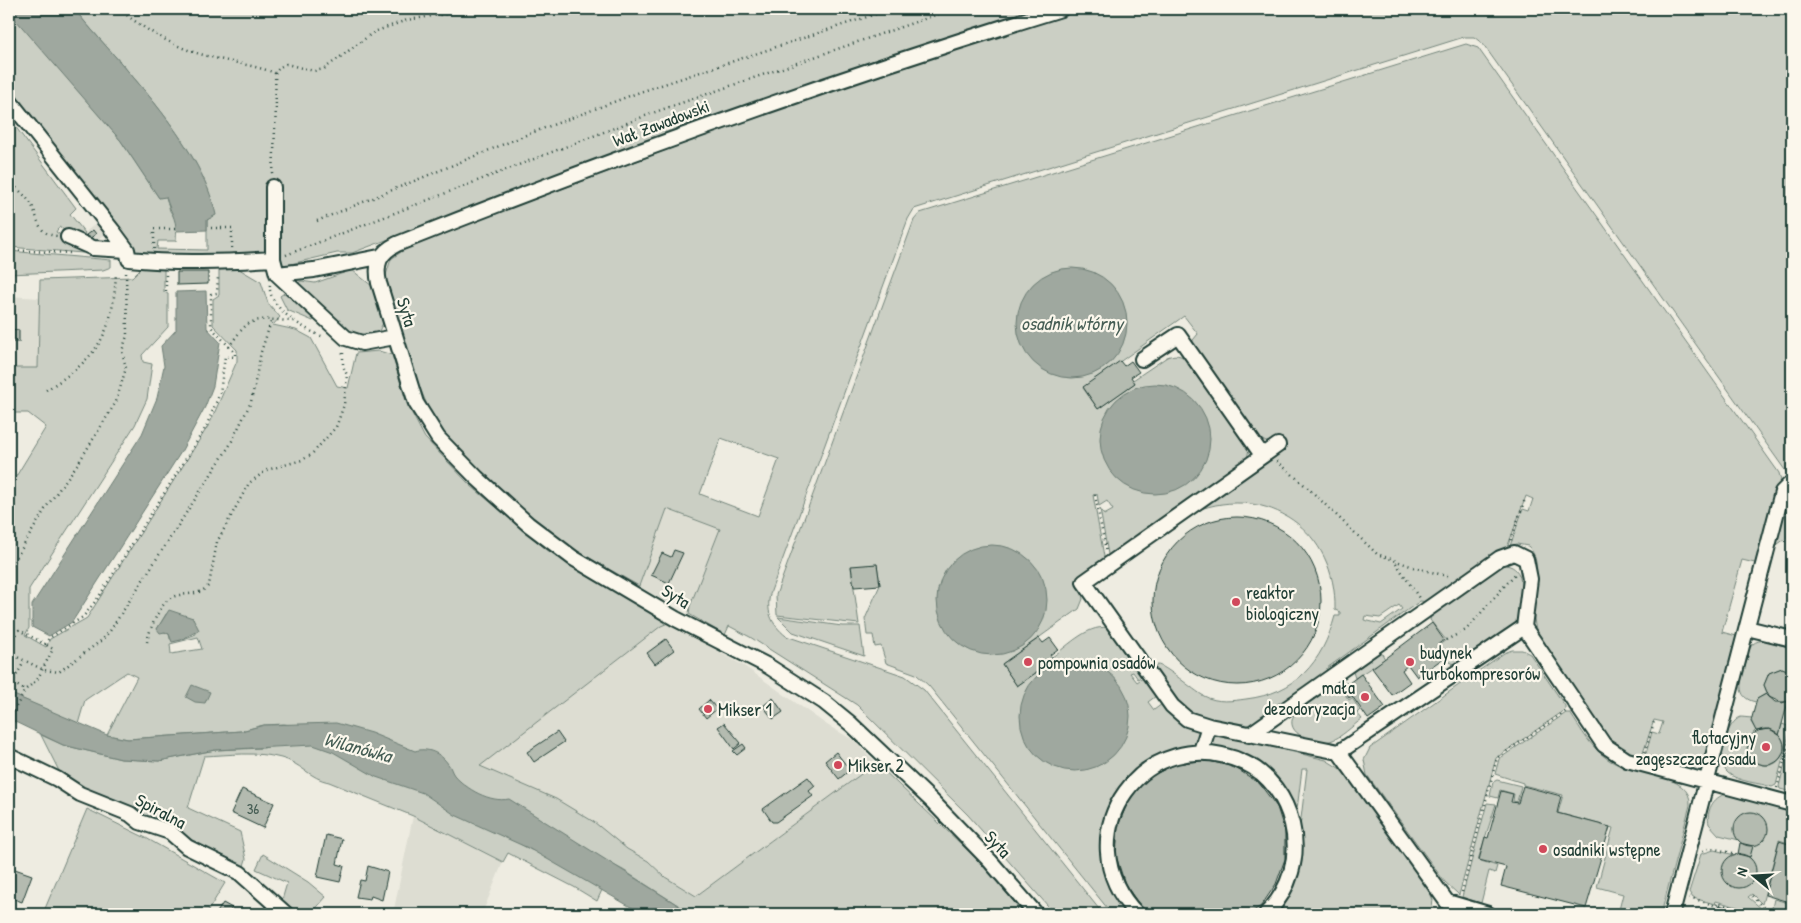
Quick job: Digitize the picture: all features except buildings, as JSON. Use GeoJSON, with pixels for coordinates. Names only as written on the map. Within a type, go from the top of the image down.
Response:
{"type":"FeatureCollection","features":[{"type":"Feature","properties":{"kind":"street","name":"Wał Zawadowski"},"geometry":{"type":"LineString","coordinates":[[277,274],[314,270],[380,257],[396,244],[715,123],[933,48],[1061,9]]}},
{"type":"Feature","properties":{"kind":"street"},"geometry":{"type":"LineString","coordinates":[[9,100],[127,259]]}},
{"type":"Feature","properties":{"kind":"street"},"geometry":{"type":"LineString","coordinates":[[273,187],[273,259],[277,274],[346,338],[362,343],[395,336]]}},
{"type":"Feature","properties":{"kind":"street"},"geometry":{"type":"LineString","coordinates":[[68,237],[93,248],[127,259],[160,262],[225,262],[273,259]]}},
{"type":"Feature","properties":{"kind":"street","name":"Syta"},"geometry":{"type":"LineString","coordinates":[[380,257],[377,272],[416,403],[425,420],[450,451],[500,500],[573,558],[676,619],[768,666],[824,702],[851,724],[932,801],[990,861],[1036,914]]}},
{"type":"Feature","properties":{"kind":"street"},"geometry":{"type":"LineString","coordinates":[[1142,359],[1178,335],[1262,455]]}},
{"type":"Feature","properties":{"kind":"street"},"geometry":{"type":"LineString","coordinates":[[1278,445],[1084,582],[1172,706],[1187,719],[1209,726],[1339,752],[1524,627]]}},
{"type":"Feature","properties":{"kind":"street"},"geometry":{"type":"LineString","coordinates":[[1672,914],[1782,492],[1791,483]]}},
{"type":"Feature","properties":{"kind":"street"},"geometry":{"type":"LineString","coordinates":[[1249,734],[1506,556],[1514,553],[1526,559],[1530,579],[1524,627],[1604,744],[1627,760],[1792,804]]}},
{"type":"Feature","properties":{"kind":"street"},"geometry":{"type":"LineString","coordinates":[[1747,628],[1792,639]]}},
{"type":"Feature","properties":{"kind":"street"},"geometry":{"type":"LineString","coordinates":[[1201,751],[1209,726]]}},
{"type":"Feature","properties":{"kind":"street"},"geometry":{"type":"LineString","coordinates":[[1137,914],[1125,902],[1113,879],[1107,854],[1109,828],[1117,803],[1132,782],[1152,765],[1176,755],[1201,751],[1228,755],[1254,767],[1274,786],[1289,810],[1296,837],[1294,865],[1284,891],[1266,914]]}},
{"type":"Feature","properties":{"kind":"street"},"geometry":{"type":"LineString","coordinates":[[1339,752],[1451,905],[1488,914]]}},
{"type":"Feature","properties":{"kind":"street","name":"Spiralna"},"geometry":{"type":"LineString","coordinates":[[9,756],[57,779],[80,794],[130,814],[140,822],[170,832],[187,847],[240,873],[286,914]]}},
{"type":"Feature","properties":{"kind":"path"},"geometry":{"type":"LineString","coordinates":[[119,9],[137,24],[180,46],[211,57],[254,65],[275,73]]}},
{"type":"Feature","properties":{"kind":"path"},"geometry":{"type":"LineString","coordinates":[[273,187],[276,107],[275,73],[280,67],[286,64],[314,71],[324,70],[374,32],[407,20],[478,9]]}},
{"type":"Feature","properties":{"kind":"path"},"geometry":{"type":"LineString","coordinates":[[318,221],[526,135],[640,92],[891,9]]}},
{"type":"Feature","properties":{"kind":"path"},"geometry":{"type":"LineString","coordinates":[[273,259],[438,198],[658,111],[953,9]]}},
{"type":"Feature","properties":{"kind":"path"},"geometry":{"type":"LineString","coordinates":[[9,181],[29,200],[37,225],[42,230],[52,235],[68,237]]}},
{"type":"Feature","properties":{"kind":"path"},"geometry":{"type":"LineString","coordinates":[[45,644],[49,638],[83,617],[206,427],[220,393],[225,356],[235,357],[235,353],[211,327],[211,294],[218,293],[232,228],[211,228]]}},
{"type":"Feature","properties":{"kind":"path"},"geometry":{"type":"LineString","coordinates":[[160,262],[154,229],[175,229]]}},
{"type":"Feature","properties":{"kind":"path"},"geometry":{"type":"LineString","coordinates":[[9,570],[47,506],[79,462],[116,402],[126,368],[122,351],[127,336],[127,259]]}},
{"type":"Feature","properties":{"kind":"path"},"geometry":{"type":"LineString","coordinates":[[46,390],[78,369],[96,350],[105,334],[112,312],[116,274]]}},
{"type":"Feature","properties":{"kind":"path"},"geometry":{"type":"LineString","coordinates":[[147,642],[150,629],[168,600],[174,597],[198,593],[209,585],[217,542],[250,483],[267,470],[302,460],[311,454],[336,427],[344,405],[347,375],[342,366],[342,355],[346,338],[327,338],[313,333],[280,309],[270,290],[271,280],[277,274]]}},
{"type":"Feature","properties":{"kind":"path"},"geometry":{"type":"LineString","coordinates":[[229,347],[246,325],[259,320],[271,322],[293,320]]}},
{"type":"Feature","properties":{"kind":"path"},"geometry":{"type":"LineString","coordinates":[[9,652],[24,662],[44,670],[59,672],[102,640],[110,631],[242,424],[251,402],[261,352],[271,322]]}},
{"type":"Feature","properties":{"kind":"path"},"geometry":{"type":"LineString","coordinates":[[1276,460],[1309,488],[1371,549],[1396,562],[1438,575],[1455,577]]}},
{"type":"Feature","properties":{"kind":"path"},"geometry":{"type":"LineString","coordinates":[[1095,495],[1108,565]]}},
{"type":"Feature","properties":{"kind":"path"},"geometry":{"type":"LineString","coordinates":[[1506,556],[1525,499]]}},
{"type":"Feature","properties":{"kind":"path"},"geometry":{"type":"LineString","coordinates":[[1396,562],[1411,583],[1420,601]]}},
{"type":"Feature","properties":{"kind":"path"},"geometry":{"type":"LineString","coordinates":[[1446,640],[1466,630],[1497,593],[1518,572]]}},
{"type":"Feature","properties":{"kind":"path"},"geometry":{"type":"LineString","coordinates":[[9,648],[19,630],[53,648],[44,670],[37,680],[25,690],[9,720]]}},
{"type":"Feature","properties":{"kind":"path"},"geometry":{"type":"LineString","coordinates":[[9,688],[10,682],[24,662]]}},
{"type":"Feature","properties":{"kind":"path"},"geometry":{"type":"LineString","coordinates":[[10,682],[25,690]]}},
{"type":"Feature","properties":{"kind":"path"},"geometry":{"type":"LineString","coordinates":[[1451,905],[1497,758],[1570,709]]}},
{"type":"Feature","properties":{"kind":"path"},"geometry":{"type":"LineString","coordinates":[[1641,763],[1654,722]]}},
{"type":"Feature","properties":{"kind":"path"},"geometry":{"type":"LineString","coordinates":[[1776,789],[1792,731]]}},
{"type":"Feature","properties":{"kind":"path"},"geometry":{"type":"LineString","coordinates":[[1699,853],[1711,848],[1733,853]]}},
{"type":"Feature","properties":{"kind":"path"},"geometry":{"type":"LineString","coordinates":[[1687,892],[1693,900],[1716,906],[1717,903],[1758,914]]}},
{"type":"Feature","properties":{"kind":"path"},"geometry":{"type":"LineString","coordinates":[[1752,896],[1766,910]]}},
{"type":"Feature","properties":{"kind":"shaded area"},"geometry":{"type":"Polygon","coordinates":[[[9,9],[121,141],[159,198],[166,196],[170,211],[177,221],[176,241],[158,241],[157,249],[207,250],[207,220],[215,215],[207,188],[194,160],[157,106],[74,9],[1038,9],[719,114],[352,253],[337,253],[282,266],[267,255],[141,257],[134,253],[116,226],[9,92],[9,19],[12,16],[9,9]]]}},
{"type":"Feature","properties":{"kind":"shaded area"},"geometry":{"type":"Polygon","coordinates":[[[1098,9],[1792,9],[1792,480],[1483,44],[1474,37],[1464,37],[914,209],[908,219],[771,591],[769,610],[776,627],[786,636],[905,676],[924,690],[1103,914],[1055,914],[968,815],[857,705],[750,637],[729,626],[725,635],[689,614],[690,606],[720,529],[667,509],[639,586],[568,546],[516,504],[451,441],[433,419],[419,386],[385,278],[391,259],[411,245],[782,107],[1080,10],[1091,12],[1098,9]],[[721,438],[700,494],[758,516],[779,459],[721,438]]]}},
{"type":"Feature","properties":{"kind":"shaded area"},"geometry":{"type":"Polygon","coordinates":[[[1466,44],[1478,48],[1779,473],[1781,481],[1759,564],[1742,560],[1722,632],[1740,637],[1705,763],[1692,769],[1645,757],[1652,732],[1659,734],[1663,722],[1654,720],[1642,756],[1626,751],[1604,735],[1536,629],[1534,608],[1536,563],[1528,546],[1517,544],[1510,546],[1523,509],[1529,511],[1533,499],[1526,496],[1507,548],[1430,602],[1420,601],[1327,668],[1324,677],[1253,728],[1240,730],[1183,710],[1154,670],[1157,665],[1166,669],[1199,693],[1214,700],[1225,701],[1264,696],[1293,682],[1304,673],[1323,648],[1335,616],[1340,616],[1340,612],[1335,610],[1333,582],[1324,557],[1311,537],[1293,520],[1272,509],[1248,504],[1222,504],[1195,511],[1275,441],[1266,442],[1255,436],[1192,346],[1193,340],[1198,334],[1184,316],[1083,388],[1098,409],[1135,383],[1133,380],[1167,357],[1177,355],[1183,357],[1191,363],[1249,448],[1247,460],[1109,560],[1100,509],[1104,515],[1113,510],[1107,501],[1099,506],[1097,494],[1093,495],[1105,562],[1081,589],[1083,599],[1079,609],[1002,664],[1017,686],[1054,660],[1052,657],[1088,631],[1103,627],[1111,629],[1145,674],[1138,679],[1133,672],[1130,673],[1137,682],[1146,676],[1199,732],[1198,742],[1194,745],[1152,759],[1132,773],[1117,790],[1108,810],[1103,830],[1103,852],[1107,874],[1116,895],[1129,914],[1112,914],[929,686],[916,674],[886,663],[881,646],[875,647],[873,635],[867,635],[865,619],[880,585],[877,564],[851,567],[859,624],[777,615],[776,595],[914,220],[920,213],[1466,44]],[[1399,605],[1380,618],[1365,616],[1364,620],[1381,624],[1402,609],[1399,605]],[[1156,696],[1148,702],[1154,710],[1162,704],[1156,696]]]}},
{"type":"Feature","properties":{"kind":"shaded area"},"geometry":{"type":"Polygon","coordinates":[[[9,118],[76,208],[70,214],[85,233],[78,238],[59,227],[56,232],[82,249],[83,253],[9,247],[9,118]]]}},
{"type":"Feature","properties":{"kind":"shaded area"},"geometry":{"type":"Polygon","coordinates":[[[99,221],[108,232],[93,244],[78,238],[99,221]]]}},
{"type":"Feature","properties":{"kind":"shaded area"},"geometry":{"type":"Polygon","coordinates":[[[9,251],[111,260],[111,267],[103,270],[9,274],[9,251]]]}},
{"type":"Feature","properties":{"kind":"shaded area"},"geometry":{"type":"Polygon","coordinates":[[[164,264],[164,292],[168,294],[168,327],[142,355],[143,362],[152,364],[147,399],[135,425],[29,589],[29,628],[25,635],[46,647],[50,639],[87,618],[210,423],[237,361],[237,350],[213,325],[213,299],[219,295],[219,266],[234,266],[261,282],[268,303],[280,317],[273,325],[296,330],[311,338],[337,386],[348,388],[356,353],[379,351],[392,355],[407,404],[425,438],[470,485],[547,550],[666,620],[668,623],[661,626],[480,766],[556,799],[594,822],[627,849],[648,861],[665,877],[696,896],[876,763],[983,865],[1024,914],[692,914],[623,870],[361,736],[284,724],[264,725],[241,731],[128,739],[107,735],[137,677],[127,672],[85,700],[78,724],[9,693],[9,488],[46,427],[28,413],[9,413],[9,368],[38,368],[40,280],[132,277],[141,268],[164,264]],[[166,614],[157,629],[169,634],[170,639],[181,640],[196,634],[193,618],[166,614]],[[198,637],[170,644],[171,654],[202,649],[198,637]]]}},
{"type":"Feature","properties":{"kind":"shaded area"},"geometry":{"type":"Polygon","coordinates":[[[352,270],[372,286],[383,323],[378,333],[363,338],[346,331],[319,310],[313,321],[287,310],[280,296],[301,281],[315,283],[352,270]]]}},
{"type":"Feature","properties":{"kind":"shaded area"},"geometry":{"type":"Polygon","coordinates":[[[9,296],[40,298],[38,369],[9,368],[9,296]]]}},
{"type":"Feature","properties":{"kind":"shaded area"},"geometry":{"type":"Polygon","coordinates":[[[1790,492],[1792,493],[1792,540],[1789,536],[1774,547],[1784,496],[1790,492]]]}},
{"type":"Feature","properties":{"kind":"shaded area"},"geometry":{"type":"Polygon","coordinates":[[[667,509],[720,529],[690,606],[678,601],[670,605],[639,586],[667,509]]]}},
{"type":"Feature","properties":{"kind":"shaded area"},"geometry":{"type":"Polygon","coordinates":[[[1499,565],[1512,567],[1516,570],[1521,580],[1518,620],[1505,633],[1487,646],[1454,664],[1448,661],[1439,645],[1446,640],[1430,620],[1432,613],[1499,565]]]}},
{"type":"Feature","properties":{"kind":"shaded area"},"geometry":{"type":"Polygon","coordinates":[[[778,617],[842,626],[860,626],[864,656],[793,632],[778,617]]]}},
{"type":"Feature","properties":{"kind":"shaded area"},"geometry":{"type":"Polygon","coordinates":[[[668,623],[744,666],[827,725],[855,741],[876,763],[696,896],[665,877],[648,861],[613,839],[480,765],[661,626],[668,623]]]}},
{"type":"Feature","properties":{"kind":"shaded area"},"geometry":{"type":"Polygon","coordinates":[[[1764,640],[1792,648],[1792,672],[1782,668],[1769,673],[1764,685],[1767,693],[1757,699],[1756,702],[1744,696],[1741,681],[1750,648],[1755,642],[1764,640]]]}},
{"type":"Feature","properties":{"kind":"shaded area"},"geometry":{"type":"Polygon","coordinates":[[[1512,650],[1522,650],[1530,654],[1565,706],[1565,710],[1496,758],[1459,895],[1444,881],[1367,775],[1364,760],[1370,748],[1504,653],[1512,650]]]}},
{"type":"Feature","properties":{"kind":"shaded area"},"geometry":{"type":"Polygon","coordinates":[[[1381,652],[1385,659],[1355,678],[1353,672],[1381,652]]]}},
{"type":"Feature","properties":{"kind":"shaded area"},"geometry":{"type":"Polygon","coordinates":[[[1341,680],[1347,683],[1344,685],[1346,689],[1343,692],[1349,700],[1352,698],[1360,710],[1357,713],[1362,719],[1342,735],[1330,741],[1310,740],[1297,733],[1293,728],[1292,722],[1294,715],[1309,701],[1341,680]]]}},
{"type":"Feature","properties":{"kind":"shaded area"},"geometry":{"type":"Polygon","coordinates":[[[1566,713],[1570,713],[1592,745],[1609,760],[1619,765],[1671,780],[1682,786],[1688,794],[1690,805],[1661,914],[1618,914],[1623,894],[1597,887],[1613,828],[1558,813],[1563,795],[1523,785],[1523,783],[1495,774],[1499,759],[1566,713]]]}},
{"type":"Feature","properties":{"kind":"shaded area"},"geometry":{"type":"Polygon","coordinates":[[[1741,717],[1752,718],[1751,722],[1756,730],[1749,740],[1747,748],[1755,762],[1763,765],[1771,765],[1778,761],[1784,748],[1783,741],[1779,735],[1782,724],[1791,727],[1776,785],[1772,787],[1737,778],[1728,773],[1724,768],[1722,752],[1724,742],[1731,726],[1741,717]]]}},
{"type":"Feature","properties":{"kind":"shaded area"},"geometry":{"type":"Polygon","coordinates":[[[1221,734],[1326,760],[1339,768],[1352,782],[1427,885],[1433,900],[1431,914],[1272,914],[1297,828],[1300,827],[1307,769],[1302,769],[1296,818],[1292,809],[1233,753],[1215,748],[1212,745],[1213,737],[1221,734]]]}},
{"type":"Feature","properties":{"kind":"shaded area"},"geometry":{"type":"Polygon","coordinates":[[[41,735],[63,745],[121,759],[159,761],[215,750],[264,748],[288,738],[341,744],[531,850],[594,865],[602,890],[597,901],[508,853],[503,862],[413,816],[316,778],[287,760],[252,754],[204,756],[188,808],[240,832],[246,859],[243,869],[168,826],[84,792],[62,777],[41,735]]]}},
{"type":"Feature","properties":{"kind":"shaded area"},"geometry":{"type":"Polygon","coordinates":[[[1792,737],[1792,792],[1780,789],[1779,786],[1792,737]]]}},
{"type":"Feature","properties":{"kind":"shaded area"},"geometry":{"type":"Polygon","coordinates":[[[1497,780],[1521,786],[1517,802],[1513,801],[1514,794],[1500,790],[1498,798],[1490,796],[1493,782],[1497,780]]]}},
{"type":"Feature","properties":{"kind":"shaded area"},"geometry":{"type":"Polygon","coordinates":[[[1726,794],[1792,812],[1792,844],[1779,840],[1762,904],[1752,894],[1748,897],[1763,910],[1762,914],[1716,901],[1715,904],[1693,898],[1689,892],[1701,854],[1714,850],[1739,856],[1743,841],[1719,835],[1709,824],[1708,819],[1711,805],[1717,798],[1726,794]]]}},
{"type":"Feature","properties":{"kind":"shaded area"},"geometry":{"type":"Polygon","coordinates":[[[1487,803],[1496,804],[1478,860],[1497,866],[1495,873],[1489,871],[1481,903],[1462,897],[1487,803]]]}},
{"type":"Feature","properties":{"kind":"shaded area"},"geometry":{"type":"Polygon","coordinates":[[[87,809],[146,838],[225,883],[206,914],[47,914],[44,911],[87,809]]]}},
{"type":"Feature","properties":{"kind":"shaded area"},"geometry":{"type":"Polygon","coordinates":[[[413,816],[503,862],[482,914],[393,914],[413,816]]]}},
{"type":"Feature","properties":{"kind":"shaded area"},"geometry":{"type":"Polygon","coordinates":[[[263,854],[308,882],[326,897],[311,914],[297,914],[282,900],[287,883],[256,869],[263,854]]]}},
{"type":"Feature","properties":{"kind":"shaded area"},"geometry":{"type":"Polygon","coordinates":[[[1774,899],[1792,904],[1792,913],[1772,908],[1774,899]]]}},
{"type":"Feature","properties":{"kind":"water"},"geometry":{"type":"Polygon","coordinates":[[[9,9],[74,9],[157,106],[194,160],[208,188],[216,215],[207,220],[207,230],[176,231],[166,197],[159,198],[121,141],[9,12],[9,9]]]}},
{"type":"Feature","properties":{"kind":"water","name":"osadnik wtórny"},"geometry":{"type":"Polygon","coordinates":[[[1072,268],[1093,272],[1111,284],[1123,302],[1127,323],[1123,344],[1111,362],[1093,374],[1072,378],[1051,374],[1033,362],[1021,344],[1017,323],[1021,302],[1033,284],[1051,272],[1072,268]]]}},
{"type":"Feature","properties":{"kind":"water"},"geometry":{"type":"Polygon","coordinates":[[[206,291],[207,328],[220,342],[213,386],[205,407],[181,452],[72,622],[49,636],[32,627],[32,605],[142,434],[157,398],[164,366],[161,346],[176,330],[176,292],[206,291]]]}},
{"type":"Feature","properties":{"kind":"water"},"geometry":{"type":"Polygon","coordinates":[[[1155,384],[1176,388],[1194,400],[1206,418],[1210,439],[1206,460],[1194,478],[1176,490],[1155,494],[1134,490],[1116,478],[1104,460],[1100,439],[1104,418],[1116,400],[1134,388],[1155,384]]]}},
{"type":"Feature","properties":{"kind":"water"},"geometry":{"type":"Polygon","coordinates":[[[992,545],[1013,549],[1031,561],[1043,579],[1047,600],[1043,621],[1031,639],[1013,651],[992,655],[971,651],[953,639],[941,621],[937,600],[941,579],[953,561],[971,549],[992,545]]]}},
{"type":"Feature","properties":{"kind":"water"},"geometry":{"type":"Polygon","coordinates":[[[169,610],[193,618],[199,630],[181,640],[172,642],[169,634],[165,632],[160,633],[157,629],[169,610]]]}},
{"type":"Feature","properties":{"kind":"water"},"geometry":{"type":"Polygon","coordinates":[[[1075,661],[1096,665],[1114,677],[1126,695],[1130,716],[1126,737],[1114,755],[1096,767],[1075,771],[1054,767],[1036,755],[1024,737],[1020,716],[1024,695],[1036,677],[1054,665],[1075,661]]]}},
{"type":"Feature","properties":{"kind":"water"},"geometry":{"type":"Polygon","coordinates":[[[192,685],[210,692],[205,703],[195,702],[186,697],[192,685]]]}},
{"type":"Feature","properties":{"kind":"water","name":"Wilanówka"},"geometry":{"type":"Polygon","coordinates":[[[9,693],[107,735],[128,739],[241,731],[264,725],[336,723],[371,733],[415,751],[429,750],[442,757],[450,766],[454,775],[472,790],[494,799],[509,799],[692,914],[643,914],[528,848],[455,815],[423,793],[376,777],[333,752],[313,745],[215,750],[159,761],[121,759],[63,745],[9,719],[9,693]]]}},
{"type":"Feature","properties":{"kind":"place","name":"reaktor biologiczny"},"geometry":{"type":"Point","coordinates":[1236,602]}},
{"type":"Feature","properties":{"kind":"place","name":"pompownia osadów"},"geometry":{"type":"Point","coordinates":[1028,662]}},
{"type":"Feature","properties":{"kind":"place","name":"budynek turbokompresorów"},"geometry":{"type":"Point","coordinates":[1410,662]}},
{"type":"Feature","properties":{"kind":"place","name":"mała dezodoryzacja"},"geometry":{"type":"Point","coordinates":[1365,697]}},
{"type":"Feature","properties":{"kind":"place","name":"Mikser 1"},"geometry":{"type":"Point","coordinates":[708,709]}},
{"type":"Feature","properties":{"kind":"place","name":"flotacyjny zagęszczacz osadu"},"geometry":{"type":"Point","coordinates":[1766,747]}},
{"type":"Feature","properties":{"kind":"place","name":"Mikser 2"},"geometry":{"type":"Point","coordinates":[838,765]}},
{"type":"Feature","properties":{"kind":"place","name":"osadniki wstępne"},"geometry":{"type":"Point","coordinates":[1543,849]}}]}
